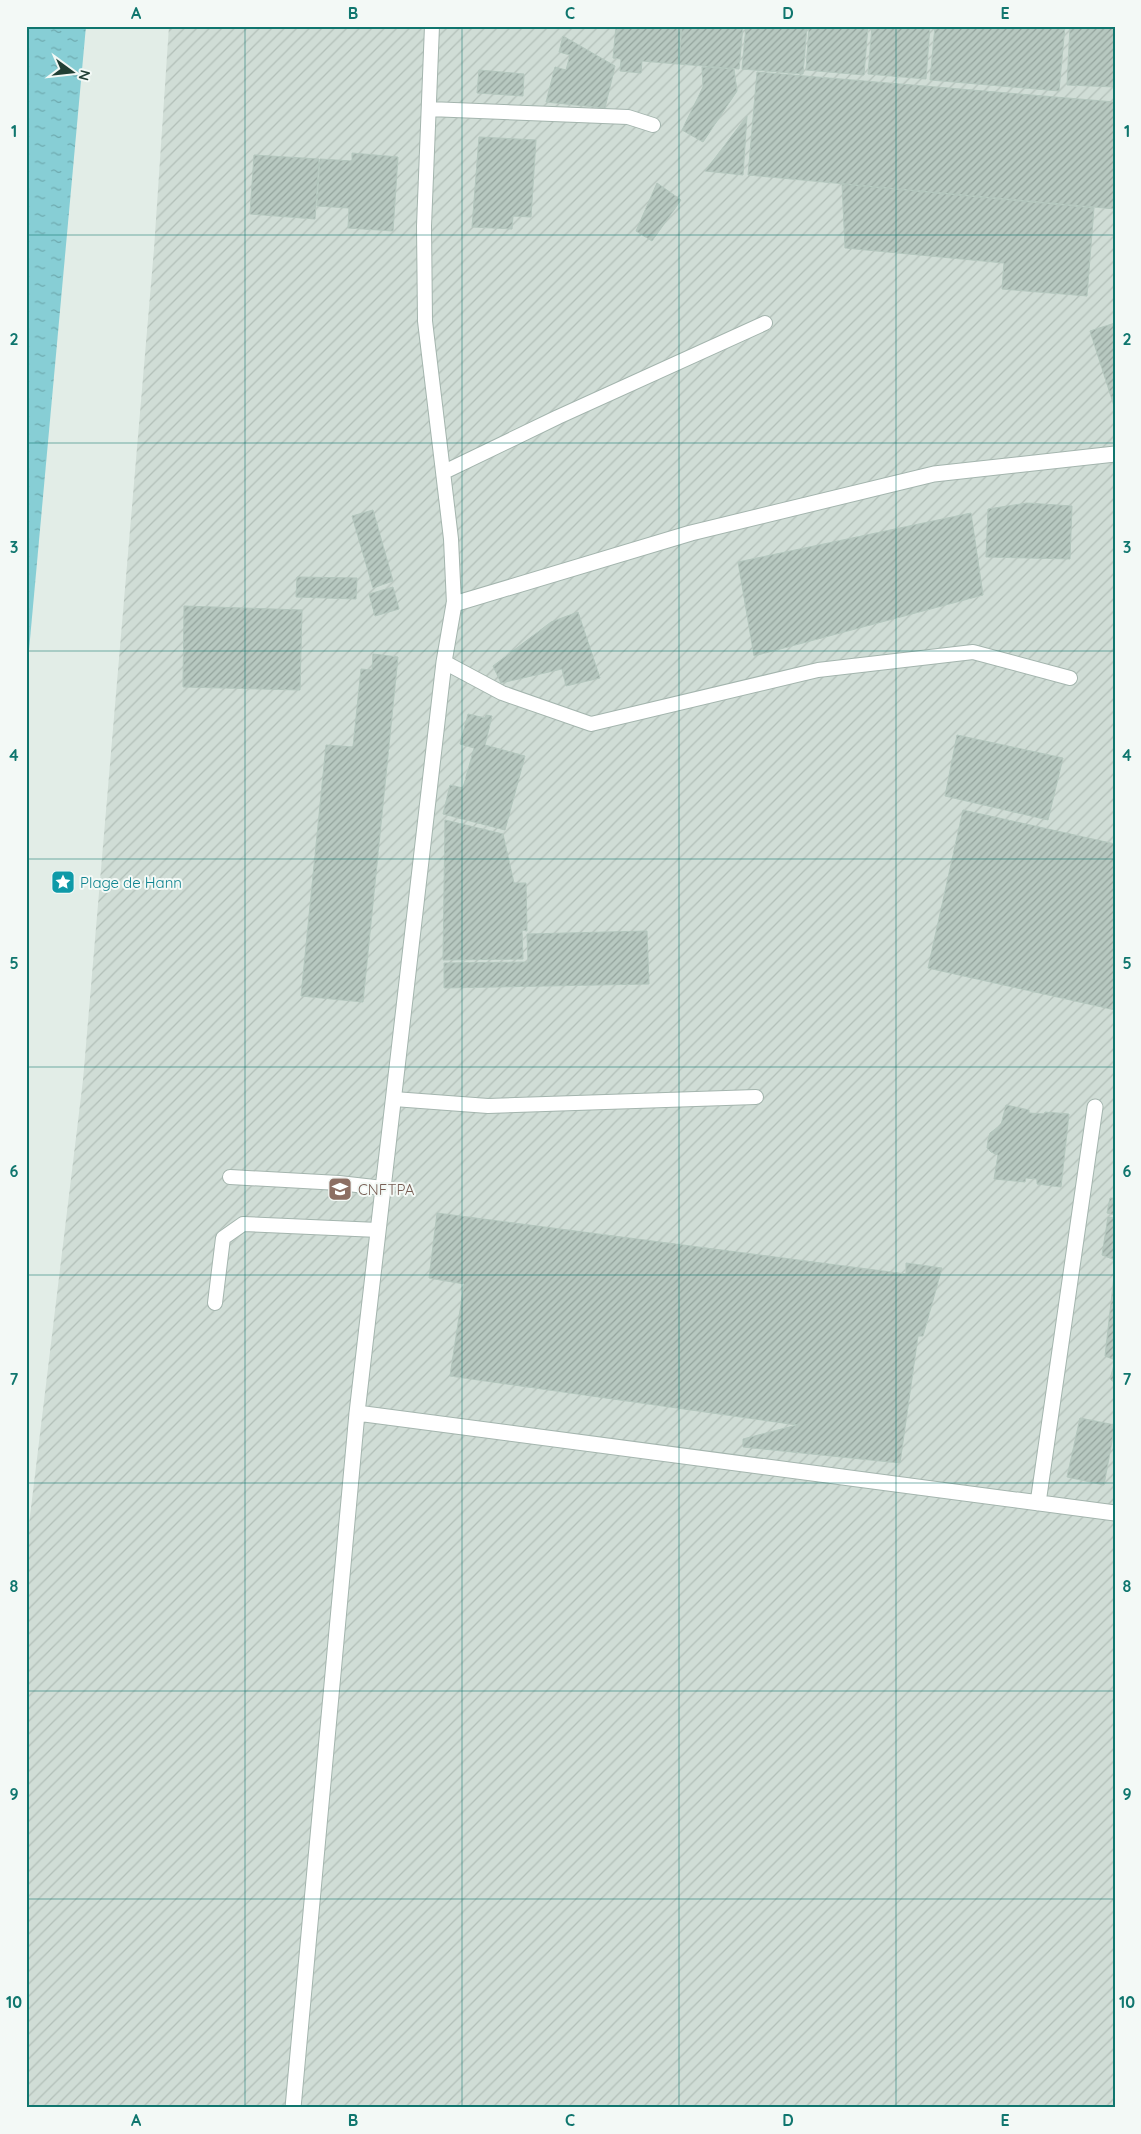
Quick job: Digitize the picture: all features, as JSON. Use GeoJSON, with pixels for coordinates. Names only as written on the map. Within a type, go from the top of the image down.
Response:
{"type":"FeatureCollection","features":[{"type":"Feature","properties":{"kind":"street"},"geometry":{"type":"LineString","coordinates":[[293,2108],[357,1413],[444,662],[454,604],[691,533],[934,474],[1115,454]]}},
{"type":"Feature","properties":{"kind":"street"},"geometry":{"type":"LineString","coordinates":[[1038,1503],[1095,1107]]}},
{"type":"Feature","properties":{"kind":"street"},"geometry":{"type":"LineString","coordinates":[[357,1413],[1115,1513]]}},
{"type":"Feature","properties":{"kind":"lane"},"geometry":{"type":"LineString","coordinates":[[432,26],[424,226],[425,322],[451,539],[454,604]]}},
{"type":"Feature","properties":{"kind":"lane"},"geometry":{"type":"LineString","coordinates":[[429,109],[628,118],[653,125]]}},
{"type":"Feature","properties":{"kind":"lane"},"geometry":{"type":"LineString","coordinates":[[444,472],[558,417],[765,323]]}},
{"type":"Feature","properties":{"kind":"lane"},"geometry":{"type":"LineString","coordinates":[[444,662],[502,693],[591,724],[818,670],[973,652],[1070,678]]}},
{"type":"Feature","properties":{"kind":"lane"},"geometry":{"type":"LineString","coordinates":[[394,1099],[488,1106],[756,1097]]}},
{"type":"Feature","properties":{"kind":"lane"},"geometry":{"type":"LineString","coordinates":[[230,1177],[339,1183],[383,1188]]}},
{"type":"Feature","properties":{"kind":"lane"},"geometry":{"type":"LineString","coordinates":[[215,1303],[223,1238],[243,1224],[378,1230]]}},
{"type":"Feature","properties":{"kind":"shaded area"},"geometry":{"type":"Polygon","coordinates":[[[169,26],[1115,26],[1115,2108],[26,2108],[26,1549],[83,1080],[154,249],[169,26]]]}},
{"type":"Feature","properties":{"kind":"water"},"geometry":{"type":"Polygon","coordinates":[[[26,26],[86,26],[26,683],[26,26]]]}},
{"type":"Feature","properties":{"kind":"building"},"geometry":{"type":"Polygon","coordinates":[[[616,26],[681,26],[678,64],[642,61],[641,73],[620,71],[621,59],[613,58],[616,26]]]}},
{"type":"Feature","properties":{"kind":"building"},"geometry":{"type":"Polygon","coordinates":[[[682,26],[743,26],[739,69],[679,64],[682,26]]]}},
{"type":"Feature","properties":{"kind":"building"},"geometry":{"type":"Polygon","coordinates":[[[746,26],[807,26],[803,74],[742,69],[746,26]]]}},
{"type":"Feature","properties":{"kind":"building"},"geometry":{"type":"Polygon","coordinates":[[[809,26],[868,26],[864,75],[806,70],[809,26]]]}},
{"type":"Feature","properties":{"kind":"building"},"geometry":{"type":"Polygon","coordinates":[[[872,26],[930,26],[926,79],[868,74],[872,26]]]}},
{"type":"Feature","properties":{"kind":"building"},"geometry":{"type":"Polygon","coordinates":[[[935,26],[1065,26],[1059,91],[930,80],[935,26]]]}},
{"type":"Feature","properties":{"kind":"building"},"geometry":{"type":"Polygon","coordinates":[[[1070,26],[1115,26],[1115,87],[1067,85],[1070,26]]]}},
{"type":"Feature","properties":{"kind":"building"},"geometry":{"type":"Polygon","coordinates":[[[563,36],[615,66],[605,108],[546,102],[555,67],[566,70],[570,55],[559,52],[563,36]]]}},
{"type":"Feature","properties":{"kind":"building"},"geometry":{"type":"Polygon","coordinates":[[[702,67],[734,69],[737,91],[703,142],[682,130],[703,87],[702,67]]]}},
{"type":"Feature","properties":{"kind":"building"},"geometry":{"type":"Polygon","coordinates":[[[479,70],[524,74],[523,96],[477,93],[479,70]]]}},
{"type":"Feature","properties":{"kind":"building"},"geometry":{"type":"Polygon","coordinates":[[[757,72],[1115,102],[1115,209],[748,175],[757,72]]]}},
{"type":"Feature","properties":{"kind":"building"},"geometry":{"type":"Polygon","coordinates":[[[747,116],[743,175],[705,171],[747,116]]]}},
{"type":"Feature","properties":{"kind":"building"},"geometry":{"type":"Polygon","coordinates":[[[479,137],[536,140],[531,217],[513,216],[512,229],[472,227],[479,137]]]}},
{"type":"Feature","properties":{"kind":"building"},"geometry":{"type":"Polygon","coordinates":[[[352,153],[398,157],[393,231],[348,228],[349,208],[317,206],[320,159],[352,161],[352,153]]]}},
{"type":"Feature","properties":{"kind":"building"},"geometry":{"type":"Polygon","coordinates":[[[254,155],[319,159],[315,219],[250,214],[254,155]]]}},
{"type":"Feature","properties":{"kind":"building"},"geometry":{"type":"Polygon","coordinates":[[[657,183],[681,200],[652,241],[636,231],[657,183]]]}},
{"type":"Feature","properties":{"kind":"building"},"geometry":{"type":"Polygon","coordinates":[[[842,184],[1094,208],[1087,296],[1002,289],[1004,263],[845,248],[842,184]]]}},
{"type":"Feature","properties":{"kind":"building"},"geometry":{"type":"Polygon","coordinates":[[[1115,323],[1115,409],[1090,331],[1115,323]]]}},
{"type":"Feature","properties":{"kind":"building"},"geometry":{"type":"Polygon","coordinates":[[[1027,503],[1072,506],[1070,559],[986,557],[988,509],[1027,503]]]}},
{"type":"Feature","properties":{"kind":"building"},"geometry":{"type":"Polygon","coordinates":[[[373,510],[393,581],[373,588],[352,516],[373,510]]]}},
{"type":"Feature","properties":{"kind":"building"},"geometry":{"type":"Polygon","coordinates":[[[971,513],[983,595],[754,656],[738,562],[971,513]]]}},
{"type":"Feature","properties":{"kind":"building"},"geometry":{"type":"Polygon","coordinates":[[[297,577],[357,578],[356,599],[296,597],[297,577]]]}},
{"type":"Feature","properties":{"kind":"building"},"geometry":{"type":"Polygon","coordinates":[[[393,587],[399,609],[375,616],[369,594],[393,587]]]}},
{"type":"Feature","properties":{"kind":"building"},"geometry":{"type":"Polygon","coordinates":[[[184,606],[302,610],[300,690],[183,687],[184,606]]]}},
{"type":"Feature","properties":{"kind":"building"},"geometry":{"type":"Polygon","coordinates":[[[578,612],[600,678],[566,686],[562,669],[501,683],[493,666],[551,622],[578,612]]]}},
{"type":"Feature","properties":{"kind":"building"},"geometry":{"type":"Polygon","coordinates":[[[373,654],[398,657],[363,1002],[301,996],[326,745],[353,747],[361,669],[372,670],[373,654]]]}},
{"type":"Feature","properties":{"kind":"building"},"geometry":{"type":"Polygon","coordinates":[[[468,714],[485,718],[486,715],[492,716],[485,745],[525,756],[505,830],[443,814],[450,785],[463,788],[474,748],[460,744],[468,714]]]}},
{"type":"Feature","properties":{"kind":"building"},"geometry":{"type":"Polygon","coordinates":[[[957,735],[1063,758],[1048,820],[945,796],[957,735]]]}},
{"type":"Feature","properties":{"kind":"building"},"geometry":{"type":"Polygon","coordinates":[[[963,810],[1115,844],[1115,1010],[928,968],[963,810]]]}},
{"type":"Feature","properties":{"kind":"building"},"geometry":{"type":"Polygon","coordinates":[[[445,820],[503,834],[514,883],[526,883],[527,931],[522,930],[523,959],[443,960],[445,820]]]}},
{"type":"Feature","properties":{"kind":"building"},"geometry":{"type":"Polygon","coordinates":[[[647,931],[649,984],[444,988],[444,963],[528,962],[527,934],[647,931]]]}},
{"type":"Feature","properties":{"kind":"building"},"geometry":{"type":"Polygon","coordinates":[[[1006,1105],[1029,1110],[1029,1113],[1069,1114],[1061,1187],[1037,1184],[1037,1179],[1026,1178],[1025,1182],[994,1179],[998,1155],[987,1148],[988,1140],[990,1133],[1001,1125],[1006,1105]]]}},
{"type":"Feature","properties":{"kind":"building"},"geometry":{"type":"Polygon","coordinates":[[[1110,1198],[1115,1198],[1115,1215],[1107,1213],[1110,1198]]]}},
{"type":"Feature","properties":{"kind":"building"},"geometry":{"type":"Polygon","coordinates":[[[437,1213],[906,1274],[906,1263],[942,1268],[923,1336],[918,1336],[900,1463],[743,1447],[743,1439],[797,1425],[450,1376],[464,1284],[429,1278],[437,1213]]]}},
{"type":"Feature","properties":{"kind":"building"},"geometry":{"type":"Polygon","coordinates":[[[1108,1217],[1115,1218],[1115,1260],[1102,1255],[1108,1217]]]}},
{"type":"Feature","properties":{"kind":"building"},"geometry":{"type":"Polygon","coordinates":[[[1115,1276],[1115,1360],[1105,1356],[1115,1276]]]}},
{"type":"Feature","properties":{"kind":"building"},"geometry":{"type":"Polygon","coordinates":[[[1115,1361],[1115,1383],[1110,1379],[1115,1361]]]}},
{"type":"Feature","properties":{"kind":"building"},"geometry":{"type":"Polygon","coordinates":[[[1080,1418],[1115,1425],[1104,1485],[1067,1477],[1080,1418]]]}},
{"type":"Feature","properties":{"kind":"place","name":"Plage de Hann"},"geometry":{"type":"Point","coordinates":[63,882]}},
{"type":"Feature","properties":{"kind":"place","name":"CNFTPA"},"geometry":{"type":"Point","coordinates":[340,1189]}}]}
